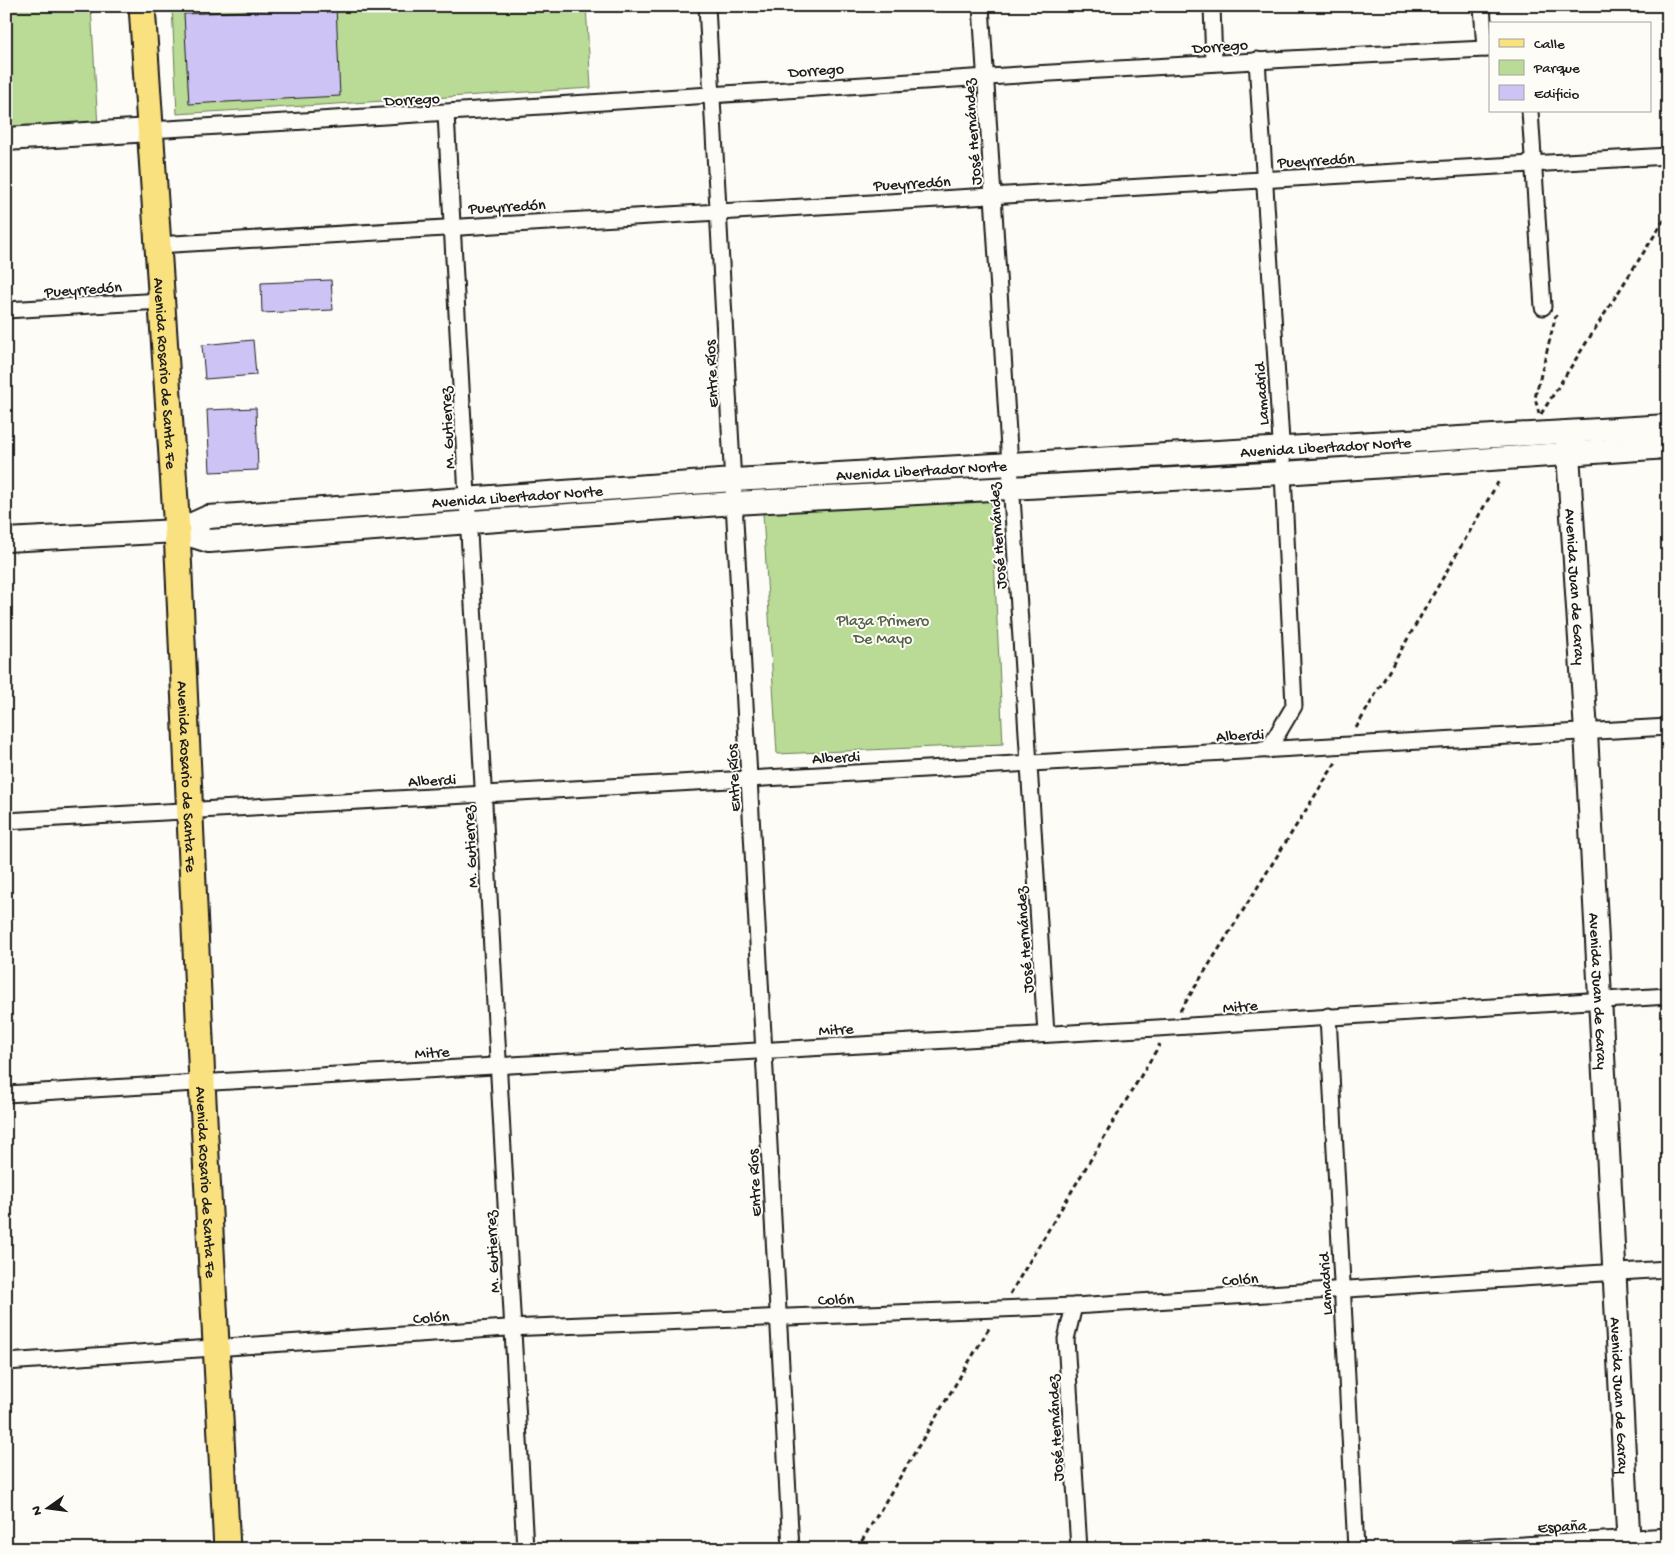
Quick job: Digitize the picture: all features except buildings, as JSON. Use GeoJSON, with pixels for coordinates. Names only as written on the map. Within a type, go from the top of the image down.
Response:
{"type":"FeatureCollection","features":[{"type":"Feature","properties":{"kind":"main road","name":"Avenida Rosario de Santa Fe"},"geometry":{"type":"LineString","coordinates":[[142,6],[177,531],[215,1349],[227,1549]]}},
{"type":"Feature","properties":{"kind":"main road"},"geometry":{"type":"LineString","coordinates":[[6,139],[150,130]]}},
{"type":"Feature","properties":{"kind":"main road","name":"Avenida Libertador Norte"},"geometry":{"type":"LineString","coordinates":[[6,540],[177,531],[209,541],[470,521],[735,504],[1283,473],[1514,456],[1567,443],[1668,426]]}},
{"type":"Feature","properties":{"kind":"main road","name":"Avenida Libertador Norte"},"geometry":{"type":"LineString","coordinates":[[177,531],[208,517],[468,497],[1009,464],[1281,450],[1567,443],[1668,447]]}},
{"type":"Feature","properties":{"kind":"main road","name":"Avenida Juan de Garay"},"geometry":{"type":"LineString","coordinates":[[1567,443],[1586,732],[1628,1544]]}},
{"type":"Feature","properties":{"kind":"street","name":"Entre Ríos"},"geometry":{"type":"LineString","coordinates":[[707,6],[791,1549]]}},
{"type":"Feature","properties":{"kind":"street","name":"José Hernández"},"geometry":{"type":"LineString","coordinates":[[981,6],[1046,1034]]}},
{"type":"Feature","properties":{"kind":"street"},"geometry":{"type":"LineString","coordinates":[[1212,6],[1214,62]]}},
{"type":"Feature","properties":{"kind":"street"},"geometry":{"type":"LineString","coordinates":[[1482,6],[1488,49]]}},
{"type":"Feature","properties":{"kind":"street","name":"Dorrego"},"geometry":{"type":"LineString","coordinates":[[150,130],[446,114],[713,93],[1214,62],[1488,49]]}},
{"type":"Feature","properties":{"kind":"street","name":"Lamadrid"},"geometry":{"type":"LineString","coordinates":[[1256,60],[1283,473],[1294,706],[1268,750]]}},
{"type":"Feature","properties":{"kind":"street"},"geometry":{"type":"LineString","coordinates":[[1530,112],[1543,307]]}},
{"type":"Feature","properties":{"kind":"street","name":"M. Gutierrez"},"geometry":{"type":"LineString","coordinates":[[446,114],[470,521],[525,1549]]}},
{"type":"Feature","properties":{"kind":"street","name":"Pueyrredón"},"geometry":{"type":"LineString","coordinates":[[157,245],[452,226],[1668,156]]}},
{"type":"Feature","properties":{"kind":"street","name":"Pueyrredón"},"geometry":{"type":"LineString","coordinates":[[6,310],[162,301]]}},
{"type":"Feature","properties":{"kind":"street","name":"Alberdi"},"geometry":{"type":"LineString","coordinates":[[6,821],[1668,727]]}},
{"type":"Feature","properties":{"kind":"street","name":"Mitre"},"geometry":{"type":"LineString","coordinates":[[6,1094],[1170,1027],[1668,996]]}},
{"type":"Feature","properties":{"kind":"street","name":"Lamadrid"},"geometry":{"type":"LineString","coordinates":[[1328,1016],[1356,1549]]}},
{"type":"Feature","properties":{"kind":"street","name":"Colón"},"geometry":{"type":"LineString","coordinates":[[6,1362],[513,1328],[1074,1306],[1668,1269]]}},
{"type":"Feature","properties":{"kind":"street","name":"José Hernández"},"geometry":{"type":"LineString","coordinates":[[1074,1306],[1066,1338],[1079,1549]]}},
{"type":"Feature","properties":{"kind":"street","name":"España"},"geometry":{"type":"LineString","coordinates":[[1458,1549],[1628,1544],[1668,1536]]}},
{"type":"Feature","properties":{"kind":"path"},"geometry":{"type":"LineString","coordinates":[[1543,307],[1557,312],[1536,398],[1539,417],[1668,214]]}},
{"type":"Feature","properties":{"kind":"path"},"geometry":{"type":"LineString","coordinates":[[857,1549],[1170,1027],[1346,745],[1514,456]]}},
{"type":"Feature","properties":{"kind":"green space"},"geometry":{"type":"Polygon","coordinates":[[[6,6],[91,6],[98,127],[6,132],[6,6]]]}},
{"type":"Feature","properties":{"kind":"green space"},"geometry":{"type":"Polygon","coordinates":[[[172,6],[586,6],[591,88],[177,114],[172,6]]]}},
{"type":"Feature","properties":{"kind":"green space","name":"Plaza Primero De Mayo"},"geometry":{"type":"Polygon","coordinates":[[[991,498],[1003,744],[777,754],[763,513],[991,498]]]}}]}
